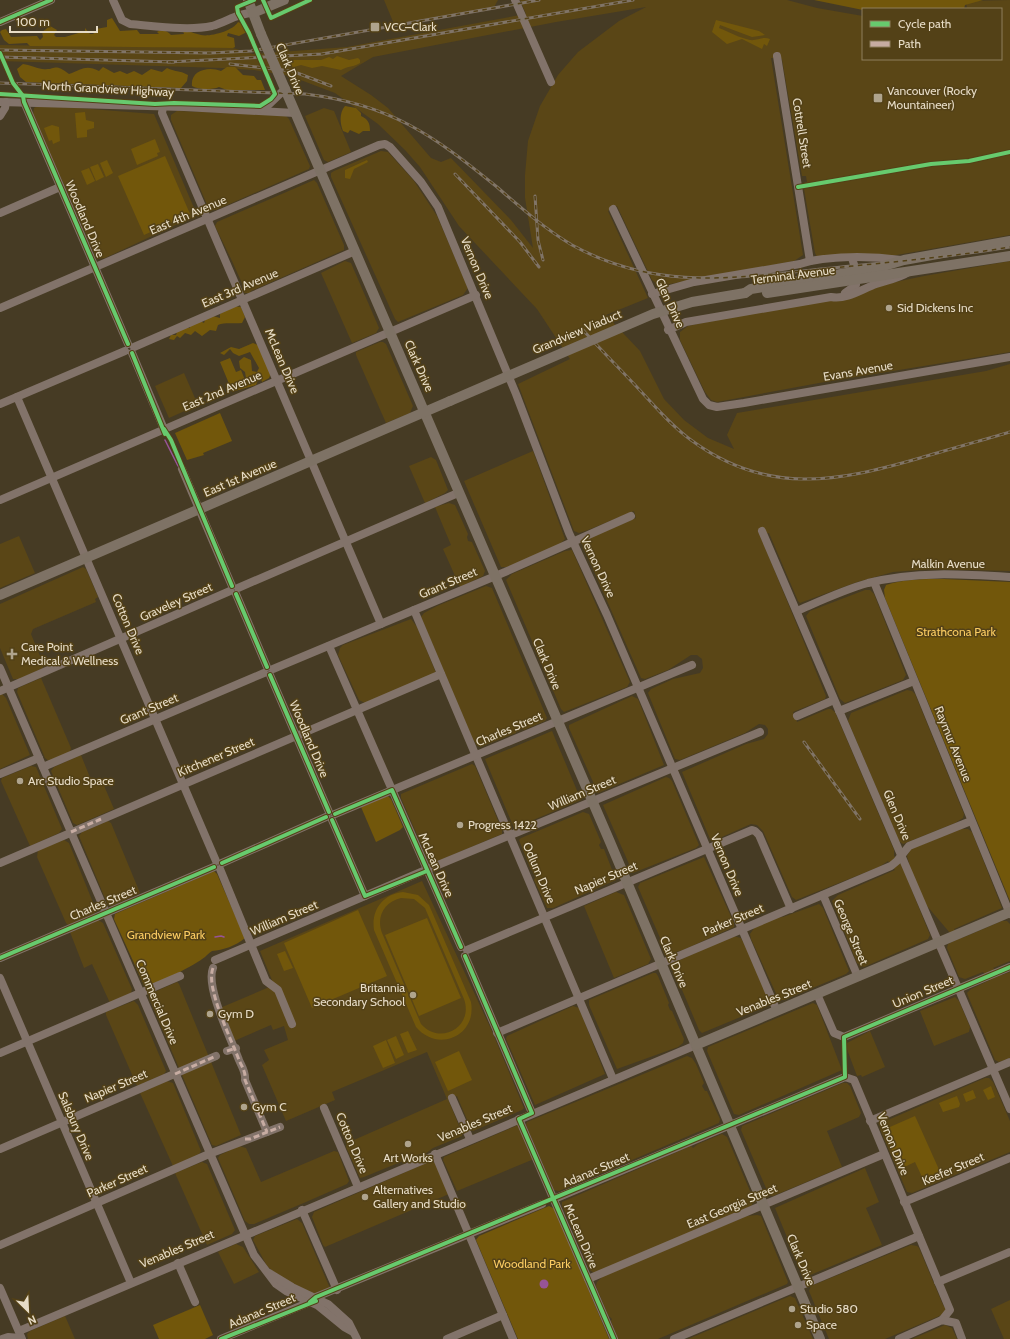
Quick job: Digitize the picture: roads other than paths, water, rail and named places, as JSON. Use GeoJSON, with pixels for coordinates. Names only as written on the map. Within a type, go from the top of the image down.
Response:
{"type":"FeatureCollection","features":[{"type":"Feature","properties":{"kind":"main road","name":"Clark Drive"},"geometry":{"type":"LineString","coordinates":[[248,0],[261,34],[425,412],[458,493],[627,882],[820,1339]]}},
{"type":"Feature","properties":{"kind":"main road"},"geometry":{"type":"LineString","coordinates":[[253,13],[284,0]]}},
{"type":"Feature","properties":{"kind":"main road","name":"Terminal Avenue"},"geometry":{"type":"LineString","coordinates":[[856,275],[904,260],[1010,241]]}},
{"type":"Feature","properties":{"kind":"main road","name":"Terminal Avenue"},"geometry":{"type":"LineString","coordinates":[[745,293],[751,289],[856,275],[910,271],[1010,256]]}},
{"type":"Feature","properties":{"kind":"main road","name":"Grandview Viaduct"},"geometry":{"type":"LineString","coordinates":[[425,412],[653,314],[692,302],[745,293]]}},
{"type":"Feature","properties":{"kind":"main road","name":"East 1st Avenue"},"geometry":{"type":"LineString","coordinates":[[0,596],[425,412]]}},
{"type":"Feature","properties":{"kind":"main road","name":"Venables Street"},"geometry":{"type":"LineString","coordinates":[[696,1044],[1010,913]]}},
{"type":"Feature","properties":{"kind":"street"},"geometry":{"type":"LineString","coordinates":[[0,22],[51,0]]}},
{"type":"Feature","properties":{"kind":"street"},"geometry":{"type":"LineString","coordinates":[[113,0],[122,20],[126,23],[192,27],[212,26],[233,18],[241,13],[253,13]]}},
{"type":"Feature","properties":{"kind":"street"},"geometry":{"type":"LineString","coordinates":[[515,0],[551,82]]}},
{"type":"Feature","properties":{"kind":"street","name":"Cottrell Street"},"geometry":{"type":"LineString","coordinates":[[777,56],[810,261]]}},
{"type":"Feature","properties":{"kind":"street"},"geometry":{"type":"LineString","coordinates":[[264,110],[285,89]]}},
{"type":"Feature","properties":{"kind":"street"},"geometry":{"type":"LineString","coordinates":[[0,116],[5,108],[3,102]]}},
{"type":"Feature","properties":{"kind":"street","name":"North Grandview Highway"},"geometry":{"type":"LineString","coordinates":[[3,102],[264,110],[267,113],[295,113]]}},
{"type":"Feature","properties":{"kind":"street","name":"Woodland Drive"},"geometry":{"type":"LineString","coordinates":[[24,102],[164,429]]}},
{"type":"Feature","properties":{"kind":"street","name":"McLean Drive"},"geometry":{"type":"LineString","coordinates":[[163,107],[162,113],[381,624]]}},
{"type":"Feature","properties":{"kind":"street","name":"East 4th Avenue"},"geometry":{"type":"LineString","coordinates":[[0,308],[385,144]]}},
{"type":"Feature","properties":{"kind":"street","name":"Vernon Drive"},"geometry":{"type":"LineString","coordinates":[[385,144],[390,147],[421,182],[438,207],[516,394],[563,519],[673,768],[777,1011]]}},
{"type":"Feature","properties":{"kind":"street"},"geometry":{"type":"LineString","coordinates":[[0,213],[60,187]]}},
{"type":"Feature","properties":{"kind":"street","name":"Glen Drive"},"geometry":{"type":"LineString","coordinates":[[613,209],[668,330],[703,399],[709,405]]}},
{"type":"Feature","properties":{"kind":"street","name":"East 3rd Avenue"},"geometry":{"type":"LineString","coordinates":[[0,404],[355,251]]}},
{"type":"Feature","properties":{"kind":"street"},"geometry":{"type":"LineString","coordinates":[[831,297],[852,290],[856,285],[856,275],[852,258]]}},
{"type":"Feature","properties":{"kind":"street","name":"Terminal Avenue"},"geometry":{"type":"LineString","coordinates":[[652,294],[694,282],[810,261],[852,258],[904,260]]}},
{"type":"Feature","properties":{"kind":"street","name":"Terminal Avenue"},"geometry":{"type":"LineString","coordinates":[[668,330],[686,322],[831,297],[843,297],[882,282],[899,279],[910,271]]}},
{"type":"Feature","properties":{"kind":"street","name":"East 2nd Avenue"},"geometry":{"type":"LineString","coordinates":[[0,500],[476,295]]}},
{"type":"Feature","properties":{"kind":"street","name":"Evans Avenue"},"geometry":{"type":"LineString","coordinates":[[709,405],[717,407],[744,403],[1010,357]]}},
{"type":"Feature","properties":{"kind":"street","name":"Cotton Drive"},"geometry":{"type":"LineString","coordinates":[[17,397],[156,719],[266,981],[278,990],[292,1024]]}},
{"type":"Feature","properties":{"kind":"street","name":"Woodland Drive"},"geometry":{"type":"LineString","coordinates":[[182,469],[365,896]]}},
{"type":"Feature","properties":{"kind":"street","name":"Graveley Street"},"geometry":{"type":"LineString","coordinates":[[0,691],[458,493]]}},
{"type":"Feature","properties":{"kind":"street","name":"Grant Street"},"geometry":{"type":"LineString","coordinates":[[43,767],[495,576],[631,516]]}},
{"type":"Feature","properties":{"kind":"street","name":"Glen Drive"},"geometry":{"type":"LineString","coordinates":[[762,531],[1010,1109]]}},
{"type":"Feature","properties":{"kind":"street","name":"Malkin Avenue"},"geometry":{"type":"LineString","coordinates":[[797,611],[834,595],[874,582],[903,576],[936,574],[1010,577]]}},
{"type":"Feature","properties":{"kind":"street","name":"Raymur Avenue"},"geometry":{"type":"LineString","coordinates":[[874,582],[1010,913]]}},
{"type":"Feature","properties":{"kind":"street","name":"Odlum Drive"},"geometry":{"type":"LineString","coordinates":[[414,610],[580,998],[613,1079]]}},
{"type":"Feature","properties":{"kind":"street","name":"McLean Drive"},"geometry":{"type":"LineString","coordinates":[[329,646],[427,871],[464,951],[497,1033],[532,1113]]}},
{"type":"Feature","properties":{"kind":"street","name":"Charles Street"},"geometry":{"type":"LineString","coordinates":[[0,958],[330,816],[692,665]]}},
{"type":"Feature","properties":{"kind":"street","name":"Commercial Drive"},"geometry":{"type":"LineString","coordinates":[[0,668],[244,1235],[254,1255],[267,1272],[313,1300]]}},
{"type":"Feature","properties":{"kind":"street","name":"Kitchener Street"},"geometry":{"type":"LineString","coordinates":[[0,863],[441,674]]}},
{"type":"Feature","properties":{"kind":"street"},"geometry":{"type":"LineString","coordinates":[[839,711],[914,681]]}},
{"type":"Feature","properties":{"kind":"street"},"geometry":{"type":"LineString","coordinates":[[797,716],[834,700]]}},
{"type":"Feature","properties":{"kind":"street","name":"William Street"},"geometry":{"type":"LineString","coordinates":[[215,960],[760,732]]}},
{"type":"Feature","properties":{"kind":"street"},"geometry":{"type":"LineString","coordinates":[[0,774],[39,758]]}},
{"type":"Feature","properties":{"kind":"street","name":"Parker Street"},"geometry":{"type":"LineString","coordinates":[[497,1033],[891,866],[909,846],[971,820]]}},
{"type":"Feature","properties":{"kind":"street","name":"Napier Street"},"geometry":{"type":"LineString","coordinates":[[464,951],[748,831],[755,831],[759,835],[791,909]]}},
{"type":"Feature","properties":{"kind":"street","name":"George Street"},"geometry":{"type":"LineString","coordinates":[[823,895],[858,977]]}},
{"type":"Feature","properties":{"kind":"street","name":"Union Street"},"geometry":{"type":"LineString","coordinates":[[817,994],[834,1033],[844,1037],[1010,967]]}},
{"type":"Feature","properties":{"kind":"street"},"geometry":{"type":"LineString","coordinates":[[213,968],[211,972],[214,998],[236,1048],[246,1074],[245,1080],[267,1132]]}},
{"type":"Feature","properties":{"kind":"street"},"geometry":{"type":"LineString","coordinates":[[0,1053],[180,976]]}},
{"type":"Feature","properties":{"kind":"street","name":"Salsbury Drive"},"geometry":{"type":"LineString","coordinates":[[0,978],[131,1283]]}},
{"type":"Feature","properties":{"kind":"street","name":"Venables Street"},"geometry":{"type":"LineString","coordinates":[[19,1333],[131,1283],[302,1210],[696,1044]]}},
{"type":"Feature","properties":{"kind":"street","name":"Napier Street"},"geometry":{"type":"LineString","coordinates":[[0,1149],[236,1048]]}},
{"type":"Feature","properties":{"kind":"street"},"geometry":{"type":"LineString","coordinates":[[870,1121],[1010,1062]]}},
{"type":"Feature","properties":{"kind":"street","name":"Vernon Drive"},"geometry":{"type":"LineString","coordinates":[[845,1077],[854,1080],[950,1310],[942,1320]]}},
{"type":"Feature","properties":{"kind":"street","name":"Adanac Street"},"geometry":{"type":"LineString","coordinates":[[554,1199],[845,1077]]}},
{"type":"Feature","properties":{"kind":"street"},"geometry":{"type":"LineString","coordinates":[[452,1098],[470,1139]]}},
{"type":"Feature","properties":{"kind":"street","name":"Cotton Drive"},"geometry":{"type":"LineString","coordinates":[[324,1108],[358,1187]]}},
{"type":"Feature","properties":{"kind":"street","name":"McLean Drive"},"geometry":{"type":"LineString","coordinates":[[519,1119],[614,1339]]}},
{"type":"Feature","properties":{"kind":"street","name":"Parker Street"},"geometry":{"type":"LineString","coordinates":[[0,1245],[209,1154],[245,1139],[250,1139],[280,1127]]}},
{"type":"Feature","properties":{"kind":"street"},"geometry":{"type":"LineString","coordinates":[[435,1154],[513,1339]]}},
{"type":"Feature","properties":{"kind":"street","name":"East Georgia Street"},"geometry":{"type":"LineString","coordinates":[[588,1279],[884,1154]]}},
{"type":"Feature","properties":{"kind":"street","name":"Keefer Street"},"geometry":{"type":"LineString","coordinates":[[904,1202],[1010,1158]]}},
{"type":"Feature","properties":{"kind":"street","name":"Adanac Street"},"geometry":{"type":"LineString","coordinates":[[221,1339],[542,1204]]}},
{"type":"Feature","properties":{"kind":"street"},"geometry":{"type":"LineString","coordinates":[[302,1210],[337,1290]]}},
{"type":"Feature","properties":{"kind":"street"},"geometry":{"type":"LineString","coordinates":[[674,1339],[918,1236]]}},
{"type":"Feature","properties":{"kind":"street"},"geometry":{"type":"LineString","coordinates":[[938,1282],[1010,1252]]}},
{"type":"Feature","properties":{"kind":"street"},"geometry":{"type":"LineString","coordinates":[[178,1263],[195,1302]]}},
{"type":"Feature","properties":{"kind":"street"},"geometry":{"type":"LineString","coordinates":[[0,1288],[19,1333]]}},
{"type":"Feature","properties":{"kind":"street"},"geometry":{"type":"LineString","coordinates":[[313,1300],[343,1317],[349,1323],[355,1335]]}},
{"type":"Feature","properties":{"kind":"street"},"geometry":{"type":"LineString","coordinates":[[447,1339],[503,1315]]}},
{"type":"Feature","properties":{"kind":"street"},"geometry":{"type":"LineString","coordinates":[[898,1339],[942,1320],[956,1324],[962,1339]]}},
{"type":"Feature","properties":{"kind":"street"},"geometry":{"type":"LineString","coordinates":[[5,1338],[19,1333]]}},
{"type":"Feature","properties":{"kind":"street"},"geometry":{"type":"LineString","coordinates":[[5,1338],[19,1333]]}},
{"type":"Feature","properties":{"kind":"waterway"},"geometry":{"type":"LineString","coordinates":[[165,440],[178,466]]}},
{"type":"Feature","properties":{"kind":"waterway"},"geometry":{"type":"LineString","coordinates":[[215,937],[224,937]]}},
{"type":"Feature","properties":{"kind":"railway"},"geometry":{"type":"LineString","coordinates":[[0,50],[210,53],[251,51],[539,0]]}},
{"type":"Feature","properties":{"kind":"railway"},"geometry":{"type":"LineString","coordinates":[[168,62],[322,54],[633,0]]}},
{"type":"Feature","properties":{"kind":"railway"},"geometry":{"type":"LineString","coordinates":[[0,57],[174,62]]}},
{"type":"Feature","properties":{"kind":"railway"},"geometry":{"type":"LineString","coordinates":[[230,64],[292,71],[331,86]]}},
{"type":"Feature","properties":{"kind":"railway"},"geometry":{"type":"LineString","coordinates":[[0,83],[305,94],[362,105],[386,114],[431,137],[474,168],[543,225],[572,245],[604,260],[636,270],[668,276],[700,278],[764,275],[966,254],[1010,247]]}},
{"type":"Feature","properties":{"kind":"railway"},"geometry":{"type":"LineString","coordinates":[[455,174],[520,242],[539,267]]}},
{"type":"Feature","properties":{"kind":"railway"},"geometry":{"type":"LineString","coordinates":[[535,196],[538,240],[543,260]]}},
{"type":"Feature","properties":{"kind":"railway"},"geometry":{"type":"LineString","coordinates":[[583,330],[662,414],[691,440],[719,458],[747,470],[775,477],[803,479],[831,478],[860,473],[1010,432]]}},
{"type":"Feature","properties":{"kind":"railway"},"geometry":{"type":"LineString","coordinates":[[804,742],[860,819]]}},
{"type":"Feature","properties":{"kind":"place","name":"VCC–Clark"},"geometry":{"type":"Point","coordinates":[375,27]}},
{"type":"Feature","properties":{"kind":"place","name":"Vancouver (Rocky Mountaineer)"},"geometry":{"type":"Point","coordinates":[878,98]}},
{"type":"Feature","properties":{"kind":"place","name":"Sid Dickens Inc"},"geometry":{"type":"Point","coordinates":[889,308]}},
{"type":"Feature","properties":{"kind":"place","name":"Care Point Medical & Wellness"},"geometry":{"type":"Point","coordinates":[12,654]}},
{"type":"Feature","properties":{"kind":"place","name":"Arc Studio Space"},"geometry":{"type":"Point","coordinates":[20,781]}},
{"type":"Feature","properties":{"kind":"place","name":"Progress 1422"},"geometry":{"type":"Point","coordinates":[460,825]}},
{"type":"Feature","properties":{"kind":"place","name":"Britannia Secondary School"},"geometry":{"type":"Point","coordinates":[413,995]}},
{"type":"Feature","properties":{"kind":"place","name":"Gym D"},"geometry":{"type":"Point","coordinates":[210,1014]}},
{"type":"Feature","properties":{"kind":"place","name":"Gym C"},"geometry":{"type":"Point","coordinates":[244,1107]}},
{"type":"Feature","properties":{"kind":"place","name":"Art Works"},"geometry":{"type":"Point","coordinates":[408,1144]}},
{"type":"Feature","properties":{"kind":"place","name":"Alternatives Gallery and Studio"},"geometry":{"type":"Point","coordinates":[365,1197]}},
{"type":"Feature","properties":{"kind":"place","name":"Studio 580"},"geometry":{"type":"Point","coordinates":[792,1309]}},
{"type":"Feature","properties":{"kind":"place","name":"Space"},"geometry":{"type":"Point","coordinates":[798,1325]}},
{"type":"Feature","properties":{"kind":"park label","name":"Strathcona Park"},"geometry":{"type":"Point","coordinates":[956,632]}},
{"type":"Feature","properties":{"kind":"park label","name":"Grandview Park"},"geometry":{"type":"Point","coordinates":[166,935]}},
{"type":"Feature","properties":{"kind":"park label","name":"Woodland Park"},"geometry":{"type":"Point","coordinates":[532,1264]}}]}
